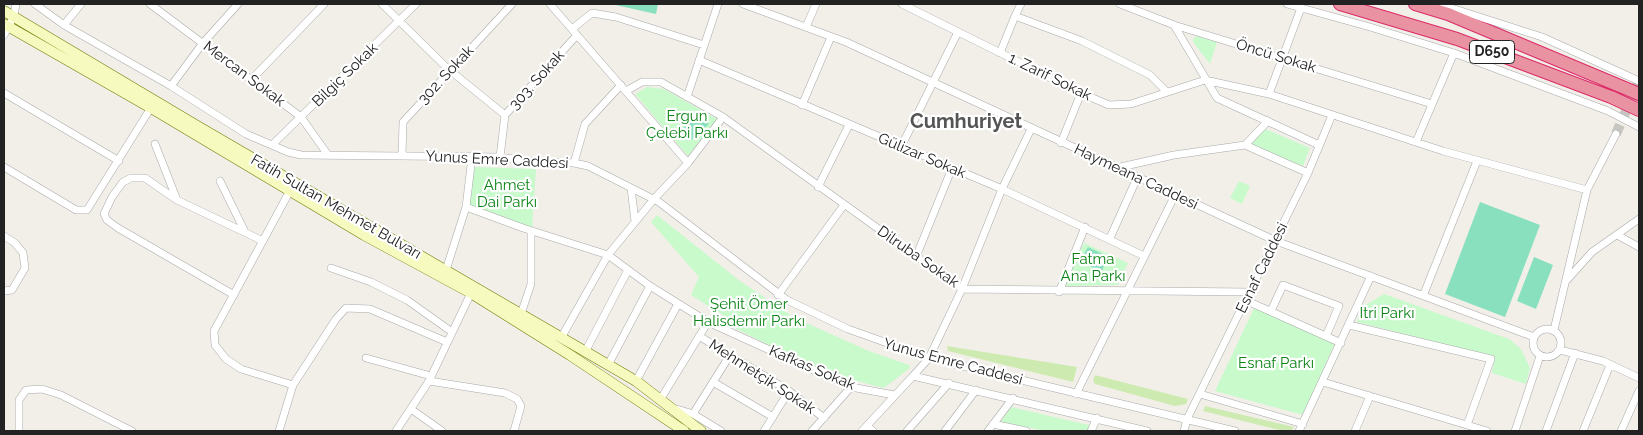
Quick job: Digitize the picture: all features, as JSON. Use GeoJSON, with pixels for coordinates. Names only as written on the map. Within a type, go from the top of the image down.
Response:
{"type":"FeatureCollection","features":[{"type":"Feature","properties":{"kind":"highway","name":"D650"},"geometry":{"type":"LineString","coordinates":[[1340,4],[1457,39],[1611,97],[1639,110]]}},
{"type":"Feature","properties":{"kind":"highway","name":"D650"},"geometry":{"type":"LineString","coordinates":[[1415,4],[1448,14],[1639,94]]}},
{"type":"Feature","properties":{"kind":"main road","name":"Fatih Sultan Mehmet Bulvarı"},"geometry":{"type":"LineString","coordinates":[[4,11],[153,104],[292,187],[446,270],[636,381],[663,407]]}},
{"type":"Feature","properties":{"kind":"main road","name":"Fatih Sultan Mehmet Bulvarı"},"geometry":{"type":"LineString","coordinates":[[5,29],[153,104]]}},
{"type":"Feature","properties":{"kind":"main road","name":"Fatih Sultan Mehmet Bulvarı"},"geometry":{"type":"LineString","coordinates":[[292,187],[364,235],[471,293],[663,407]]}},
{"type":"Feature","properties":{"kind":"main road"},"geometry":{"type":"LineString","coordinates":[[663,407],[684,431]]}},
{"type":"Feature","properties":{"kind":"main road"},"geometry":{"type":"LineString","coordinates":[[663,407],[701,431]]}},
{"type":"Feature","properties":{"kind":"street"},"geometry":{"type":"LineString","coordinates":[[5,29],[14,16],[16,4]]}},
{"type":"Feature","properties":{"kind":"street","name":"Yunus Emre Caddesi"},"geometry":{"type":"LineString","coordinates":[[35,4],[64,25],[171,86],[246,134],[301,156],[500,157],[527,162],[574,163],[588,166],[654,200],[778,295],[848,330],[929,358],[1235,431]]}},
{"type":"Feature","properties":{"kind":"street"},"geometry":{"type":"LineString","coordinates":[[64,25],[81,4]]}},
{"type":"Feature","properties":{"kind":"street","name":"Mercan Sokak"},"geometry":{"type":"LineString","coordinates":[[150,4],[158,6],[202,43],[301,118],[328,155]]}},
{"type":"Feature","properties":{"kind":"street"},"geometry":{"type":"LineString","coordinates":[[171,86],[202,43],[238,4]]}},
{"type":"Feature","properties":{"kind":"street"},"geometry":{"type":"LineString","coordinates":[[251,80],[324,4]]}},
{"type":"Feature","properties":{"kind":"street"},"geometry":{"type":"LineString","coordinates":[[382,4],[450,71],[505,115]]}},
{"type":"Feature","properties":{"kind":"street","name":"Bilgiç Sokak"},"geometry":{"type":"LineString","coordinates":[[272,145],[400,22],[416,4]]}},
{"type":"Feature","properties":{"kind":"street","name":"302. Sokak"},"geometry":{"type":"LineString","coordinates":[[402,156],[403,122],[512,4]]}},
{"type":"Feature","properties":{"kind":"street"},"geometry":{"type":"LineString","coordinates":[[550,4],[688,163]]}},
{"type":"Feature","properties":{"kind":"street"},"geometry":{"type":"LineString","coordinates":[[687,97],[718,4]]}},
{"type":"Feature","properties":{"kind":"street","name":"Haymeana Caddesi"},"geometry":{"type":"LineString","coordinates":[[743,4],[831,37],[1276,241],[1534,337]]}},
{"type":"Feature","properties":{"kind":"street"},"geometry":{"type":"LineString","coordinates":[[806,27],[816,4]]}},
{"type":"Feature","properties":{"kind":"street","name":"1. Zarif Sokak"},"geometry":{"type":"LineString","coordinates":[[902,4],[1081,93],[1110,105],[1132,104],[1166,91],[1205,80]]}},
{"type":"Feature","properties":{"kind":"street"},"geometry":{"type":"LineString","coordinates":[[1000,53],[1021,4]]}},
{"type":"Feature","properties":{"kind":"street","name":"Öncü Sokak"},"geometry":{"type":"LineString","coordinates":[[1120,4],[1174,25],[1432,104]]}},
{"type":"Feature","properties":{"kind":"street"},"geometry":{"type":"LineString","coordinates":[[1287,4],[1454,54],[1608,111],[1639,127]]}},
{"type":"Feature","properties":{"kind":"street"},"geometry":{"type":"LineString","coordinates":[[1439,4],[1542,38],[1639,81]]}},
{"type":"Feature","properties":{"kind":"street"},"geometry":{"type":"LineString","coordinates":[[1268,94],[1284,58],[1301,8]]}},
{"type":"Feature","properties":{"kind":"street","name":"303. Sokak"},"geometry":{"type":"LineString","coordinates":[[500,157],[505,115],[592,13],[616,17],[704,45]]}},
{"type":"Feature","properties":{"kind":"street"},"geometry":{"type":"LineString","coordinates":[[1015,16],[1082,41],[1150,75],[1166,91]]}},
{"type":"Feature","properties":{"kind":"street"},"geometry":{"type":"LineString","coordinates":[[1174,25],[1217,98],[1320,145]]}},
{"type":"Feature","properties":{"kind":"street"},"geometry":{"type":"LineString","coordinates":[[901,147],[958,32]]}},
{"type":"Feature","properties":{"kind":"street"},"geometry":{"type":"LineString","coordinates":[[802,105],[831,37]]}},
{"type":"Feature","properties":{"kind":"street"},"geometry":{"type":"LineString","coordinates":[[1416,142],[1454,54]]}},
{"type":"Feature","properties":{"kind":"street","name":"Gülizar Sokak"},"geometry":{"type":"LineString","coordinates":[[699,60],[1002,189],[1110,238],[1144,256]]}},
{"type":"Feature","properties":{"kind":"street","name":"Dilruba Sokak"},"geometry":{"type":"LineString","coordinates":[[623,88],[651,80],[661,82],[723,117],[962,289],[1059,292],[1249,292]]}},
{"type":"Feature","properties":{"kind":"street"},"geometry":{"type":"LineString","coordinates":[[1205,80],[1268,94],[1416,142],[1587,190]]}},
{"type":"Feature","properties":{"kind":"street"},"geometry":{"type":"LineString","coordinates":[[574,163],[585,124],[623,88]]}},
{"type":"Feature","properties":{"kind":"street"},"geometry":{"type":"LineString","coordinates":[[4,93],[119,161]]}},
{"type":"Feature","properties":{"kind":"street"},"geometry":{"type":"LineString","coordinates":[[1061,143],[1081,93]]}},
{"type":"Feature","properties":{"kind":"street"},"geometry":{"type":"LineString","coordinates":[[4,167],[76,210],[88,210],[153,104]]}},
{"type":"Feature","properties":{"kind":"street","name":"Esnaf Caddesi"},"geometry":{"type":"LineString","coordinates":[[1184,431],[1187,420],[1308,173],[1332,115]]}},
{"type":"Feature","properties":{"kind":"street"},"geometry":{"type":"LineString","coordinates":[[561,338],[608,255],[635,221],[688,163],[723,117]]}},
{"type":"Feature","properties":{"kind":"street"},"geometry":{"type":"LineString","coordinates":[[1245,145],[1268,121]]}},
{"type":"Feature","properties":{"kind":"street"},"geometry":{"type":"LineString","coordinates":[[818,187],[849,125]]}},
{"type":"Feature","properties":{"kind":"street"},"geometry":{"type":"LineString","coordinates":[[873,431],[865,429],[929,358],[962,289],[1002,189],[1031,130]]}},
{"type":"Feature","properties":{"kind":"street"},"geometry":{"type":"LineString","coordinates":[[1554,330],[1587,190],[1616,134]]}},
{"type":"Feature","properties":{"kind":"street"},"geometry":{"type":"LineString","coordinates":[[155,144],[177,200]]}},
{"type":"Feature","properties":{"kind":"street"},"geometry":{"type":"LineString","coordinates":[[1116,168],[1174,155],[1245,145],[1308,173]]}},
{"type":"Feature","properties":{"kind":"street"},"geometry":{"type":"LineString","coordinates":[[446,270],[466,207],[472,157]]}},
{"type":"Feature","properties":{"kind":"street"},"geometry":{"type":"LineString","coordinates":[[1423,296],[1477,160]]}},
{"type":"Feature","properties":{"kind":"street"},"geometry":{"type":"LineString","coordinates":[[916,257],[952,168]]}},
{"type":"Feature","properties":{"kind":"street"},"geometry":{"type":"LineString","coordinates":[[234,295],[107,220],[104,214],[112,196],[123,182],[131,178],[145,178],[177,200],[263,241]]}},
{"type":"Feature","properties":{"kind":"street"},"geometry":{"type":"LineString","coordinates":[[1110,238],[1137,178]]}},
{"type":"Feature","properties":{"kind":"street"},"geometry":{"type":"LineString","coordinates":[[220,181],[246,232]]}},
{"type":"Feature","properties":{"kind":"street"},"geometry":{"type":"LineString","coordinates":[[292,187],[214,331],[215,345],[226,359],[241,369],[293,384]]}},
{"type":"Feature","properties":{"kind":"street"},"geometry":{"type":"LineString","coordinates":[[631,188],[635,221]]}},
{"type":"Feature","properties":{"kind":"street"},"geometry":{"type":"LineString","coordinates":[[1076,394],[1175,195]]}},
{"type":"Feature","properties":{"kind":"street"},"geometry":{"type":"LineString","coordinates":[[778,295],[844,205]]}},
{"type":"Feature","properties":{"kind":"street","name":"Kafkas Sokak"},"geometry":{"type":"LineString","coordinates":[[466,207],[608,255],[650,286],[708,322],[851,387],[894,395]]}},
{"type":"Feature","properties":{"kind":"street"},"geometry":{"type":"LineString","coordinates":[[1566,281],[1592,252],[1639,219]]}},
{"type":"Feature","properties":{"kind":"street"},"geometry":{"type":"LineString","coordinates":[[1059,292],[1085,227]]}},
{"type":"Feature","properties":{"kind":"street"},"geometry":{"type":"LineString","coordinates":[[521,314],[531,284],[531,230]]}},
{"type":"Feature","properties":{"kind":"street"},"geometry":{"type":"LineString","coordinates":[[1617,235],[1639,247]]}},
{"type":"Feature","properties":{"kind":"street"},"geometry":{"type":"LineString","coordinates":[[4,236],[15,243],[23,253],[25,268],[12,290],[4,291]]}},
{"type":"Feature","properties":{"kind":"street"},"geometry":{"type":"LineString","coordinates":[[331,268],[371,282],[407,300],[452,332]]}},
{"type":"Feature","properties":{"kind":"street"},"geometry":{"type":"LineString","coordinates":[[585,352],[628,270]]}},
{"type":"Feature","properties":{"kind":"street"},"geometry":{"type":"LineString","coordinates":[[1299,431],[1371,276]]}},
{"type":"Feature","properties":{"kind":"street"},"geometry":{"type":"LineString","coordinates":[[1271,311],[1283,285],[1339,306],[1326,336]]}},
{"type":"Feature","properties":{"kind":"street"},"geometry":{"type":"LineString","coordinates":[[608,365],[650,286]]}},
{"type":"Feature","properties":{"kind":"street"},"geometry":{"type":"LineString","coordinates":[[396,431],[430,378],[471,293]]}},
{"type":"Feature","properties":{"kind":"street"},"geometry":{"type":"LineString","coordinates":[[1246,300],[1341,342]]}},
{"type":"Feature","properties":{"kind":"street"},"geometry":{"type":"LineString","coordinates":[[636,381],[678,304]]}},
{"type":"Feature","properties":{"kind":"street"},"geometry":{"type":"LineString","coordinates":[[279,431],[293,384],[336,319],[346,308],[370,309],[447,342]]}},
{"type":"Feature","properties":{"kind":"street"},"geometry":{"type":"LineString","coordinates":[[708,322],[663,407],[693,414],[721,431]]}},
{"type":"Feature","properties":{"kind":"street"},"geometry":{"type":"LineString","coordinates":[[1349,325],[1491,359],[1467,425]]}},
{"type":"Feature","properties":{"kind":"street"},"geometry":{"type":"LineString","coordinates":[[1540,330],[1554,330],[1560,337],[1560,350],[1554,356],[1540,356],[1534,350],[1534,337],[1540,330]]}},
{"type":"Feature","properties":{"kind":"street","name":"Mehmetçik Sokak"},"geometry":{"type":"LineString","coordinates":[[699,336],[789,391],[824,418]]}},
{"type":"Feature","properties":{"kind":"street"},"geometry":{"type":"LineString","coordinates":[[1560,350],[1610,364],[1639,378]]}},
{"type":"Feature","properties":{"kind":"street"},"geometry":{"type":"LineString","coordinates":[[1546,431],[1575,353]]}},
{"type":"Feature","properties":{"kind":"street"},"geometry":{"type":"LineString","coordinates":[[693,414],[730,356]]}},
{"type":"Feature","properties":{"kind":"street"},"geometry":{"type":"LineString","coordinates":[[1515,431],[1540,356]]}},
{"type":"Feature","properties":{"kind":"street"},"geometry":{"type":"LineString","coordinates":[[366,358],[430,378],[505,393],[517,399],[520,406],[514,431]]}},
{"type":"Feature","properties":{"kind":"street"},"geometry":{"type":"LineString","coordinates":[[1584,431],[1610,364]]}},
{"type":"Feature","properties":{"kind":"street"},"geometry":{"type":"LineString","coordinates":[[913,376],[1097,418],[1130,429],[1147,431]]}},
{"type":"Feature","properties":{"kind":"street"},"geometry":{"type":"LineString","coordinates":[[713,382],[773,417]]}},
{"type":"Feature","properties":{"kind":"street"},"geometry":{"type":"LineString","coordinates":[[1322,382],[1487,431]]}},
{"type":"Feature","properties":{"kind":"street"},"geometry":{"type":"LineString","coordinates":[[907,431],[949,384]]}},
{"type":"Feature","properties":{"kind":"street"},"geometry":{"type":"LineString","coordinates":[[812,431],[851,387]]}},
{"type":"Feature","properties":{"kind":"street"},"geometry":{"type":"LineString","coordinates":[[19,431],[19,400],[26,390],[42,389],[62,395],[132,431]]}},
{"type":"Feature","properties":{"kind":"street"},"geometry":{"type":"LineString","coordinates":[[945,431],[976,390]]}},
{"type":"Feature","properties":{"kind":"street"},"geometry":{"type":"LineString","coordinates":[[764,431],[789,391]]}},
{"type":"Feature","properties":{"kind":"street"},"geometry":{"type":"LineString","coordinates":[[1621,431],[1639,391]]}},
{"type":"Feature","properties":{"kind":"street"},"geometry":{"type":"LineString","coordinates":[[1200,394],[1303,424]]}},
{"type":"Feature","properties":{"kind":"street"},"geometry":{"type":"LineString","coordinates":[[1355,431],[1370,396]]}},
{"type":"Feature","properties":{"kind":"street"},"geometry":{"type":"LineString","coordinates":[[988,431],[1013,398]]}},
{"type":"Feature","properties":{"kind":"street"},"geometry":{"type":"LineString","coordinates":[[410,409],[442,431]]}},
{"type":"Feature","properties":{"kind":"street"},"geometry":{"type":"LineString","coordinates":[[1091,431],[1097,418]]}},
{"type":"Feature","properties":{"kind":"street"},"geometry":{"type":"LineString","coordinates":[[993,424],[1026,431]]}},
{"type":"Feature","properties":{"kind":"green space"},"geometry":{"type":"Polygon","coordinates":[[[611,4],[658,4],[656,14],[611,4]]]}},
{"type":"Feature","properties":{"kind":"green space"},"geometry":{"type":"Polygon","coordinates":[[[1197,36],[1217,42],[1210,64],[1193,42],[1193,39],[1197,36]]]}},
{"type":"Feature","properties":{"kind":"green space","name":"Ergun Çelebi Parkı"},"geometry":{"type":"Polygon","coordinates":[[[647,87],[664,89],[717,119],[688,156],[635,94],[647,87]]]}},
{"type":"Feature","properties":{"kind":"green space"},"geometry":{"type":"Polygon","coordinates":[[[700,114],[709,124],[691,140],[682,129],[700,114]]]}},
{"type":"Feature","properties":{"kind":"green space"},"geometry":{"type":"Polygon","coordinates":[[[1263,128],[1310,148],[1303,166],[1248,144],[1263,128]]]}},
{"type":"Feature","properties":{"kind":"green space","name":"Ahmet Dai Parkı"},"geometry":{"type":"Polygon","coordinates":[[[474,167],[536,169],[532,229],[468,205],[474,167]]]}},
{"type":"Feature","properties":{"kind":"green space"},"geometry":{"type":"Polygon","coordinates":[[[1239,181],[1250,186],[1242,204],[1230,198],[1239,181]]]}},
{"type":"Feature","properties":{"kind":"green space"},"geometry":{"type":"Polygon","coordinates":[[[1480,202],[1540,225],[1505,317],[1445,294],[1480,202]]]}},
{"type":"Feature","properties":{"kind":"green space","name":"Şehit Ömer Halisdemir Parkı"},"geometry":{"type":"Polygon","coordinates":[[[657,215],[740,281],[795,318],[869,351],[909,365],[910,368],[884,388],[824,372],[724,323],[726,317],[691,295],[699,277],[651,222],[657,215]]]}},
{"type":"Feature","properties":{"kind":"green space","name":"Fatma Ana Parkı"},"geometry":{"type":"Polygon","coordinates":[[[1084,243],[1128,263],[1118,285],[1064,286],[1084,243]]]}},
{"type":"Feature","properties":{"kind":"green space"},"geometry":{"type":"Polygon","coordinates":[[[1088,247],[1109,257],[1101,272],[1080,261],[1088,247]]]}},
{"type":"Feature","properties":{"kind":"green space"},"geometry":{"type":"Polygon","coordinates":[[[1534,257],[1553,265],[1536,309],[1517,301],[1534,257]]]}},
{"type":"Feature","properties":{"kind":"green space","name":"Itri Parkı"},"geometry":{"type":"Polygon","coordinates":[[[1384,294],[1509,339],[1521,349],[1530,368],[1526,384],[1492,373],[1495,357],[1357,322],[1360,311],[1367,304],[1384,294]]]}},
{"type":"Feature","properties":{"kind":"green space","name":"Esnaf Parkı"},"geometry":{"type":"Polygon","coordinates":[[[1255,306],[1335,343],[1303,415],[1215,391],[1255,306]]]}},
{"type":"Feature","properties":{"kind":"green space"},"geometry":{"type":"Polygon","coordinates":[[[947,346],[1077,367],[1073,382],[948,351],[947,346]]]}},
{"type":"Feature","properties":{"kind":"green space"},"geometry":{"type":"Polygon","coordinates":[[[1095,375],[1188,399],[1186,404],[1175,406],[1095,384],[1093,380],[1095,375]]]}},
{"type":"Feature","properties":{"kind":"green space"},"geometry":{"type":"Polygon","coordinates":[[[1205,406],[1294,427],[1291,431],[1283,431],[1203,411],[1205,406]]]}},
{"type":"Feature","properties":{"kind":"green space"},"geometry":{"type":"Polygon","coordinates":[[[1011,407],[1093,426],[1090,431],[1046,431],[1001,422],[1011,407]]]}},
{"type":"Feature","properties":{"kind":"tunnel"},"geometry":{"type":"LineString","coordinates":[[1616,134],[1639,81]]}},
{"type":"Feature","properties":{"kind":"district","name":"Cumhuriyet"},"geometry":{"type":"Point","coordinates":[966,122]}}]}
